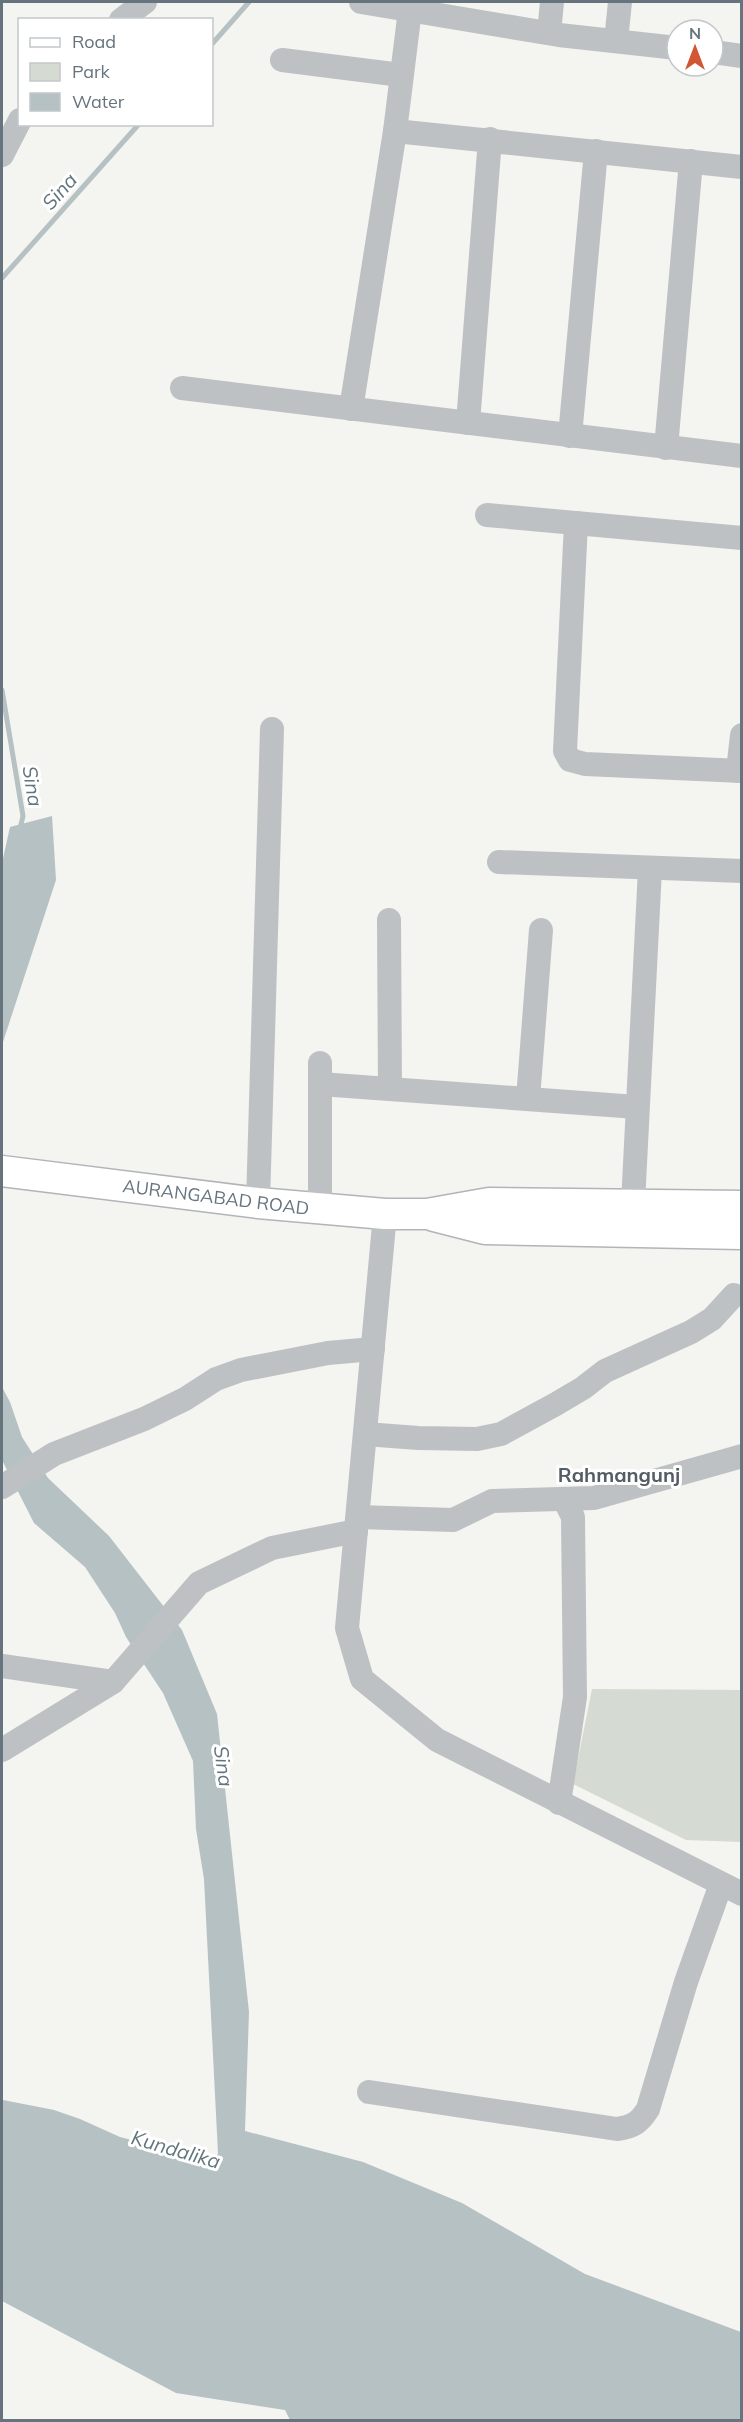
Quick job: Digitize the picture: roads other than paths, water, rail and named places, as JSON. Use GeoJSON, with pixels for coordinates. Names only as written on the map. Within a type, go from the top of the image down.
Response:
{"type":"FeatureCollection","features":[{"type":"Feature","properties":{"kind":"main road","name":"AURANGABAD ROAD"},"geometry":{"type":"LineString","coordinates":[[4,1171],[258,1203],[385,1214],[427,1214],[485,1229],[741,1206]]}},
{"type":"Feature","properties":{"kind":"main road","name":"AURANGABAD ROAD"},"geometry":{"type":"LineString","coordinates":[[632,1217],[741,1234]]}},
{"type":"Feature","properties":{"kind":"street"},"geometry":{"type":"LineString","coordinates":[[124,18],[145,2]]}},
{"type":"Feature","properties":{"kind":"street"},"geometry":{"type":"LineString","coordinates":[[361,2],[549,33],[665,47]]}},
{"type":"Feature","properties":{"kind":"street"},"geometry":{"type":"LineString","coordinates":[[549,33],[552,2]]}},
{"type":"Feature","properties":{"kind":"street"},"geometry":{"type":"LineString","coordinates":[[616,41],[620,2]]}},
{"type":"Feature","properties":{"kind":"street"},"geometry":{"type":"LineString","coordinates":[[351,409],[395,130],[410,10]]}},
{"type":"Feature","properties":{"kind":"street"},"geometry":{"type":"LineString","coordinates":[[725,54],[741,56]]}},
{"type":"Feature","properties":{"kind":"street"},"geometry":{"type":"LineString","coordinates":[[282,60],[401,75]]}},
{"type":"Feature","properties":{"kind":"street"},"geometry":{"type":"LineString","coordinates":[[2,155],[18,124]]}},
{"type":"Feature","properties":{"kind":"street"},"geometry":{"type":"LineString","coordinates":[[395,130],[741,167]]}},
{"type":"Feature","properties":{"kind":"street"},"geometry":{"type":"LineString","coordinates":[[468,423],[490,139]]}},
{"type":"Feature","properties":{"kind":"street"},"geometry":{"type":"LineString","coordinates":[[570,436],[596,151]]}},
{"type":"Feature","properties":{"kind":"street"},"geometry":{"type":"LineString","coordinates":[[666,448],[691,161]]}},
{"type":"Feature","properties":{"kind":"street"},"geometry":{"type":"LineString","coordinates":[[182,388],[741,456]]}},
{"type":"Feature","properties":{"kind":"street"},"geometry":{"type":"LineString","coordinates":[[487,515],[741,538]]}},
{"type":"Feature","properties":{"kind":"street"},"geometry":{"type":"LineString","coordinates":[[576,523],[565,752],[570,760],[585,764],[740,771],[741,735]]}},
{"type":"Feature","properties":{"kind":"street"},"geometry":{"type":"LineString","coordinates":[[258,1203],[272,729]]}},
{"type":"Feature","properties":{"kind":"street"},"geometry":{"type":"LineString","coordinates":[[499,862],[741,871]]}},
{"type":"Feature","properties":{"kind":"street"},"geometry":{"type":"LineString","coordinates":[[632,1217],[650,869]]}},
{"type":"Feature","properties":{"kind":"street"},"geometry":{"type":"LineString","coordinates":[[389,920],[390,1089]]}},
{"type":"Feature","properties":{"kind":"street"},"geometry":{"type":"LineString","coordinates":[[528,1099],[541,930]]}},
{"type":"Feature","properties":{"kind":"street"},"geometry":{"type":"LineString","coordinates":[[320,1208],[320,1074],[390,1089],[637,1107]]}},
{"type":"Feature","properties":{"kind":"street"},"geometry":{"type":"LineString","coordinates":[[369,2092],[617,2129],[640,2121],[648,2109],[686,1982],[731,1889],[436,1740],[362,1679],[347,1628],[385,1214]]}},
{"type":"Feature","properties":{"kind":"street"},"geometry":{"type":"LineString","coordinates":[[365,1434],[477,1439],[501,1434],[565,1399],[605,1371],[691,1332],[712,1319],[734,1295]]}},
{"type":"Feature","properties":{"kind":"street"},"geometry":{"type":"LineString","coordinates":[[2,1487],[54,1454],[144,1419],[185,1399],[216,1379],[241,1370],[328,1353],[373,1349]]}},
{"type":"Feature","properties":{"kind":"street"},"geometry":{"type":"LineString","coordinates":[[2,1750],[118,1677],[199,1583],[272,1548],[357,1524],[453,1520],[492,1501],[594,1498],[741,1456]]}},
{"type":"Feature","properties":{"kind":"street"},"geometry":{"type":"LineString","coordinates":[[559,1803],[575,1698],[573,1517],[564,1499]]}},
{"type":"Feature","properties":{"kind":"street"},"geometry":{"type":"LineString","coordinates":[[2,1666],[118,1677]]}},
{"type":"Feature","properties":{"kind":"water"},"geometry":{"type":"Polygon","coordinates":[[[52,816],[56,880],[2,1045],[2,863],[10,827],[52,816]]]}},
{"type":"Feature","properties":{"kind":"water"},"geometry":{"type":"Polygon","coordinates":[[[2,1387],[10,1402],[22,1437],[48,1478],[109,1536],[182,1630],[217,1714],[249,2012],[245,2131],[363,2162],[462,2203],[585,2274],[741,2332],[741,2420],[290,2420],[285,2410],[176,2393],[2,2301],[2,2096],[3,2100],[54,2110],[80,2119],[120,2137],[215,2162],[218,2153],[204,1879],[196,1829],[193,1761],[163,1693],[126,1637],[115,1613],[85,1567],[34,1523],[2,1460],[2,1387]]]}},
{"type":"Feature","properties":{"kind":"waterway","name":"Sina"},"geometry":{"type":"LineString","coordinates":[[213,43],[249,2]]}},
{"type":"Feature","properties":{"kind":"waterway","name":"Sina"},"geometry":{"type":"LineString","coordinates":[[2,278],[137,126]]}},
{"type":"Feature","properties":{"kind":"waterway","name":"Sina"},"geometry":{"type":"LineString","coordinates":[[2,690],[23,816],[20,829]]}},
{"type":"Feature","properties":{"kind":"district","name":"Rahmangunj"},"geometry":{"type":"Point","coordinates":[619,1474]}},
{"type":"Feature","properties":{"kind":"water label","name":"Kundalika"},"geometry":{"type":"Point","coordinates":[176,2149]}}]}
